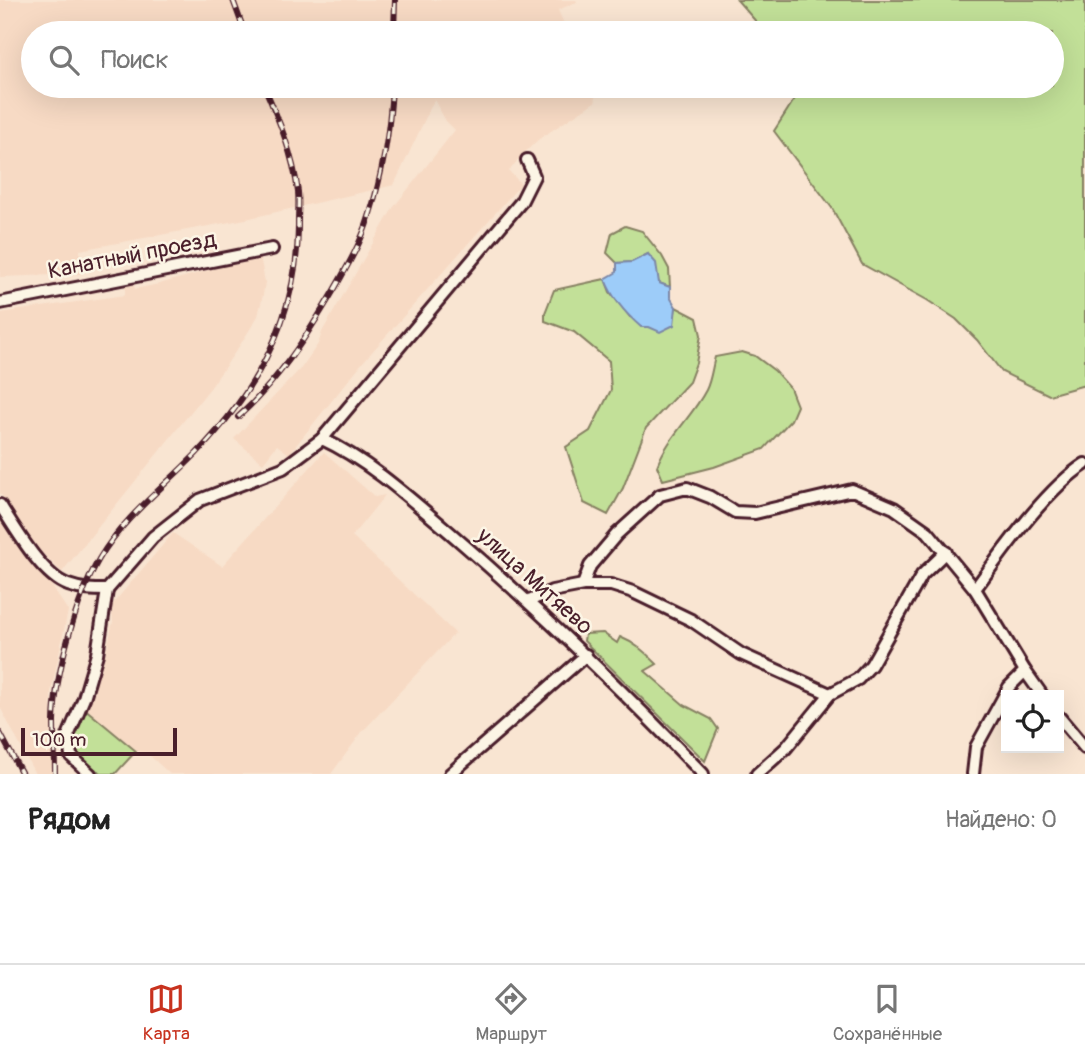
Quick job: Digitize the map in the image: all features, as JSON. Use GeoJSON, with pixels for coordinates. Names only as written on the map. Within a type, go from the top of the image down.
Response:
{"type":"FeatureCollection","features":[{"type":"Feature","properties":{"kind":"street"},"geometry":{"type":"LineString","coordinates":[[90,774],[71,756],[68,736],[84,698],[97,654],[107,590],[153,537],[200,500],[282,468],[321,439],[521,202],[534,176],[527,160]]}},
{"type":"Feature","properties":{"kind":"street","name":"Канатный проезд"},"geometry":{"type":"LineString","coordinates":[[0,303],[272,248]]}},
{"type":"Feature","properties":{"kind":"street","name":"улица Митяево"},"geometry":{"type":"LineString","coordinates":[[321,439],[340,447],[410,498],[529,601],[703,774]]}},
{"type":"Feature","properties":{"kind":"street"},"geometry":{"type":"LineString","coordinates":[[975,589],[1012,539],[1070,473],[1085,464]]}},
{"type":"Feature","properties":{"kind":"street","name":"улица Митяево"},"geometry":{"type":"LineString","coordinates":[[583,585],[590,566],[617,534],[660,495],[687,488],[710,497],[735,512],[755,513],[852,490],[894,508],[928,532],[975,589],[1038,690]]}},
{"type":"Feature","properties":{"kind":"street"},"geometry":{"type":"LineString","coordinates":[[0,505],[46,570],[66,584],[85,589],[107,590]]}},
{"type":"Feature","properties":{"kind":"street"},"geometry":{"type":"LineString","coordinates":[[757,774],[786,748],[830,694],[858,679],[871,665],[922,575],[946,552]]}},
{"type":"Feature","properties":{"kind":"street"},"geometry":{"type":"LineString","coordinates":[[529,601],[552,591],[583,585],[611,585],[633,592],[691,620],[741,654],[830,694]]}},
{"type":"Feature","properties":{"kind":"street"},"geometry":{"type":"LineString","coordinates":[[450,774],[586,655]]}},
{"type":"Feature","properties":{"kind":"street"},"geometry":{"type":"LineString","coordinates":[[973,774],[976,747],[1009,687],[1025,671]]}},
{"type":"Feature","properties":{"kind":"street"},"geometry":{"type":"LineString","coordinates":[[1064,723],[1085,748]]}},
{"type":"Feature","properties":{"kind":"shaded area"},"geometry":{"type":"Polygon","coordinates":[[[0,0],[577,2],[558,10],[563,21],[21,21],[21,98],[595,98],[596,101],[539,139],[522,155],[509,171],[521,184],[363,362],[289,454],[277,445],[263,463],[234,439],[302,367],[318,344],[322,332],[393,208],[455,130],[446,121],[434,100],[394,185],[246,219],[80,250],[81,274],[0,277],[0,0]]]}},
{"type":"Feature","properties":{"kind":"shaded area"},"geometry":{"type":"Polygon","coordinates":[[[260,256],[265,282],[263,295],[258,316],[242,342],[211,387],[62,572],[32,543],[0,493],[0,313],[125,295],[125,286],[134,285],[135,289],[159,284],[260,256]]]}},
{"type":"Feature","properties":{"kind":"shaded area"},"geometry":{"type":"Polygon","coordinates":[[[324,452],[375,497],[385,495],[352,536],[455,633],[362,732],[331,774],[170,774],[148,754],[136,751],[84,708],[103,664],[113,622],[111,606],[173,533],[222,566],[324,452]]]}},
{"type":"Feature","properties":{"kind":"shaded area"},"geometry":{"type":"Polygon","coordinates":[[[0,518],[18,545],[48,580],[68,611],[51,692],[52,774],[35,774],[0,707],[0,518]]]}},
{"type":"Feature","properties":{"kind":"green space"},"geometry":{"type":"Polygon","coordinates":[[[737,0],[1085,0],[1085,385],[1049,395],[1002,372],[956,319],[862,264],[832,208],[774,131],[795,98],[1064,98],[1064,21],[755,21],[737,0]]]}},
{"type":"Feature","properties":{"kind":"green space"},"geometry":{"type":"Polygon","coordinates":[[[625,226],[642,231],[662,256],[669,269],[670,287],[659,283],[648,254],[632,262],[617,263],[607,253],[612,233],[625,226]]]}},
{"type":"Feature","properties":{"kind":"green space"},"geometry":{"type":"Polygon","coordinates":[[[605,279],[610,292],[630,317],[673,325],[676,307],[697,318],[701,335],[689,382],[646,428],[623,488],[608,515],[584,503],[566,447],[590,431],[611,390],[609,361],[574,332],[545,321],[545,313],[554,290],[605,279]]]}},
{"type":"Feature","properties":{"kind":"green space"},"geometry":{"type":"Polygon","coordinates":[[[742,352],[755,356],[775,371],[790,388],[797,406],[791,420],[764,449],[714,467],[663,480],[657,466],[667,446],[706,390],[715,357],[742,352]]]}},
{"type":"Feature","properties":{"kind":"green space"},"geometry":{"type":"Polygon","coordinates":[[[603,633],[617,643],[620,637],[640,648],[657,664],[645,671],[684,705],[711,719],[718,729],[705,761],[584,641],[585,634],[603,633]]]}},
{"type":"Feature","properties":{"kind":"green space"},"geometry":{"type":"Polygon","coordinates":[[[84,708],[136,751],[115,774],[103,774],[76,757],[71,729],[84,708]]]}},
{"type":"Feature","properties":{"kind":"water"},"geometry":{"type":"Polygon","coordinates":[[[648,254],[656,263],[659,283],[670,287],[670,297],[676,307],[674,325],[660,332],[641,327],[635,322],[616,299],[605,279],[617,272],[617,263],[632,262],[648,254]]]}},
{"type":"Feature","properties":{"kind":"railway"},"geometry":{"type":"LineString","coordinates":[[233,0],[241,21]]}},
{"type":"Feature","properties":{"kind":"railway"},"geometry":{"type":"LineString","coordinates":[[394,21],[395,0]]}},
{"type":"Feature","properties":{"kind":"railway"},"geometry":{"type":"LineString","coordinates":[[55,774],[54,721],[58,682],[75,616],[99,559],[120,530],[196,454],[238,404],[271,349],[283,319],[296,256],[298,192],[289,151],[269,98]]}},
{"type":"Feature","properties":{"kind":"railway"},"geometry":{"type":"LineString","coordinates":[[238,417],[279,373],[302,341],[358,245],[374,201],[387,136],[391,98]]}},
{"type":"Feature","properties":{"kind":"railway"},"geometry":{"type":"LineString","coordinates":[[0,733],[22,774]]}}]}
